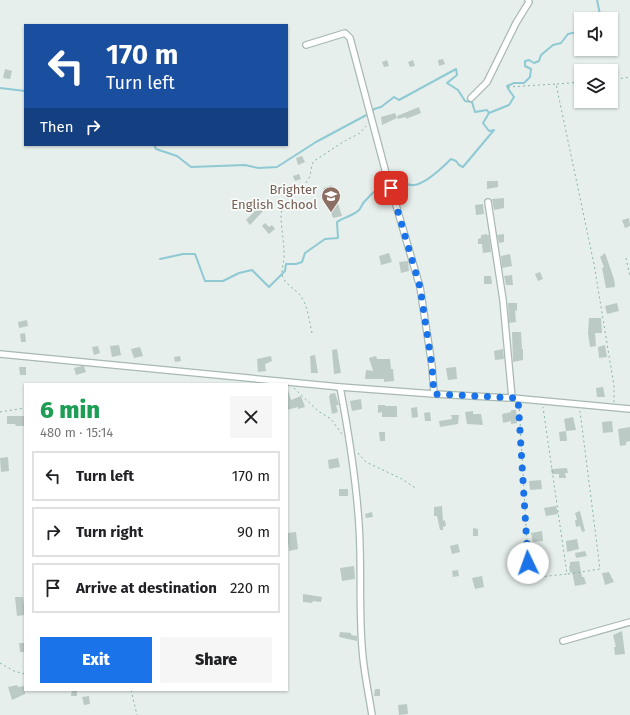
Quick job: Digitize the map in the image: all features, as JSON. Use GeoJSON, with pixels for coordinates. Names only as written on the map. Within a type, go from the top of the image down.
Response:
{"type":"FeatureCollection","features":[{"type":"Feature","properties":{"kind":"street"},"geometry":{"type":"LineString","coordinates":[[471,98],[487,82],[516,23],[529,2],[528,0]]}},
{"type":"Feature","properties":{"kind":"street"},"geometry":{"type":"LineString","coordinates":[[306,44],[344,33],[350,38],[387,177]]}},
{"type":"Feature","properties":{"kind":"street"},"geometry":{"type":"LineString","coordinates":[[391,188],[420,287],[432,366],[434,394]]}},
{"type":"Feature","properties":{"kind":"street"},"geometry":{"type":"LineString","coordinates":[[488,202],[503,300],[515,398]]}},
{"type":"Feature","properties":{"kind":"street"},"geometry":{"type":"LineString","coordinates":[[0,354],[340,387],[515,398],[630,408]]}},
{"type":"Feature","properties":{"kind":"street"},"geometry":{"type":"LineString","coordinates":[[340,387],[355,481],[360,548],[360,596],[363,659],[372,715]]}},
{"type":"Feature","properties":{"kind":"street"},"geometry":{"type":"LineString","coordinates":[[564,641],[630,622]]}},
{"type":"Feature","properties":{"kind":"path"},"geometry":{"type":"LineString","coordinates":[[618,79],[630,77]]}},
{"type":"Feature","properties":{"kind":"path"},"geometry":{"type":"LineString","coordinates":[[508,87],[574,83]]}},
{"type":"Feature","properties":{"kind":"path"},"geometry":{"type":"LineString","coordinates":[[556,84],[594,264],[614,386],[614,407]]}},
{"type":"Feature","properties":{"kind":"path"},"geometry":{"type":"LineString","coordinates":[[312,333],[304,302],[294,288],[285,282],[282,274],[284,259],[284,236],[281,216],[282,210],[285,202],[293,192],[305,184],[310,177],[312,164],[314,161],[342,142],[360,133],[371,116]]}},
{"type":"Feature","properties":{"kind":"path"},"geometry":{"type":"LineString","coordinates":[[626,258],[630,278]]}},
{"type":"Feature","properties":{"kind":"path"},"geometry":{"type":"LineString","coordinates":[[515,398],[529,578],[600,569],[579,404]]}},
{"type":"Feature","properties":{"kind":"path"},"geometry":{"type":"LineString","coordinates":[[542,400],[567,574]]}},
{"type":"Feature","properties":{"kind":"path"},"geometry":{"type":"LineString","coordinates":[[0,412],[24,408]]}},
{"type":"Feature","properties":{"kind":"path"},"geometry":{"type":"LineString","coordinates":[[0,663],[14,671],[24,674]]}},
{"type":"Feature","properties":{"kind":"path"},"geometry":{"type":"LineString","coordinates":[[131,691],[137,715]]}},
{"type":"Feature","properties":{"kind":"building"},"geometry":{"type":"Polygon","coordinates":[[[443,59],[445,64],[439,66],[438,60],[443,59]]]}},
{"type":"Feature","properties":{"kind":"building"},"geometry":{"type":"Polygon","coordinates":[[[387,60],[389,66],[384,67],[382,62],[387,60]]]}},
{"type":"Feature","properties":{"kind":"building"},"geometry":{"type":"Polygon","coordinates":[[[413,60],[415,66],[410,67],[408,62],[413,60]]]}},
{"type":"Feature","properties":{"kind":"building"},"geometry":{"type":"Polygon","coordinates":[[[5,69],[12,71],[10,79],[3,78],[5,69]]]}},
{"type":"Feature","properties":{"kind":"building"},"geometry":{"type":"Polygon","coordinates":[[[419,107],[421,113],[406,119],[406,117],[398,119],[397,116],[419,107]]]}},
{"type":"Feature","properties":{"kind":"building"},"geometry":{"type":"Polygon","coordinates":[[[395,113],[397,118],[382,125],[381,117],[395,113]]]}},
{"type":"Feature","properties":{"kind":"building"},"geometry":{"type":"Polygon","coordinates":[[[302,156],[305,162],[298,165],[296,158],[302,156]]]}},
{"type":"Feature","properties":{"kind":"building"},"geometry":{"type":"Polygon","coordinates":[[[299,174],[301,179],[295,181],[293,176],[299,174]]]}},
{"type":"Feature","properties":{"kind":"building"},"geometry":{"type":"Polygon","coordinates":[[[487,181],[498,181],[498,187],[487,189],[487,181]]]}},
{"type":"Feature","properties":{"kind":"building"},"geometry":{"type":"Polygon","coordinates":[[[332,185],[342,216],[333,218],[323,188],[332,185]]]}},
{"type":"Feature","properties":{"kind":"building"},"geometry":{"type":"Polygon","coordinates":[[[504,198],[504,208],[494,210],[492,199],[504,198]]]}},
{"type":"Feature","properties":{"kind":"building"},"geometry":{"type":"Polygon","coordinates":[[[483,204],[484,214],[476,215],[475,205],[483,204]]]}},
{"type":"Feature","properties":{"kind":"building"},"geometry":{"type":"Polygon","coordinates":[[[259,207],[263,211],[250,225],[246,220],[259,207]]]}},
{"type":"Feature","properties":{"kind":"building"},"geometry":{"type":"Polygon","coordinates":[[[629,218],[630,226],[625,228],[622,220],[629,218]]]}},
{"type":"Feature","properties":{"kind":"building"},"geometry":{"type":"Polygon","coordinates":[[[265,223],[269,227],[272,225],[275,229],[269,234],[262,226],[265,223]]]}},
{"type":"Feature","properties":{"kind":"building"},"geometry":{"type":"Polygon","coordinates":[[[504,234],[504,242],[499,243],[497,235],[504,234]]]}},
{"type":"Feature","properties":{"kind":"building"},"geometry":{"type":"Polygon","coordinates":[[[481,235],[489,235],[491,252],[483,253],[482,244],[478,244],[478,239],[481,238],[481,235]]]}},
{"type":"Feature","properties":{"kind":"building"},"geometry":{"type":"Polygon","coordinates":[[[389,253],[392,262],[381,265],[379,256],[389,253]]]}},
{"type":"Feature","properties":{"kind":"building"},"geometry":{"type":"Polygon","coordinates":[[[605,253],[614,279],[615,287],[606,288],[602,268],[604,267],[600,257],[605,253]]]}},
{"type":"Feature","properties":{"kind":"building"},"geometry":{"type":"Polygon","coordinates":[[[510,254],[512,266],[502,268],[501,256],[510,254]]]}},
{"type":"Feature","properties":{"kind":"building"},"geometry":{"type":"Polygon","coordinates":[[[408,261],[409,271],[401,273],[399,262],[408,261]]]}},
{"type":"Feature","properties":{"kind":"building"},"geometry":{"type":"Polygon","coordinates":[[[540,272],[543,279],[538,281],[535,274],[540,272]]]}},
{"type":"Feature","properties":{"kind":"building"},"geometry":{"type":"Polygon","coordinates":[[[512,275],[513,285],[506,285],[504,276],[512,275]]]}},
{"type":"Feature","properties":{"kind":"building"},"geometry":{"type":"Polygon","coordinates":[[[484,276],[491,276],[492,284],[484,284],[484,276]]]}},
{"type":"Feature","properties":{"kind":"building"},"geometry":{"type":"Polygon","coordinates":[[[508,303],[517,303],[517,311],[515,310],[516,322],[509,323],[508,303]]]}},
{"type":"Feature","properties":{"kind":"building"},"geometry":{"type":"Polygon","coordinates":[[[617,303],[619,311],[607,314],[605,306],[617,303]]]}},
{"type":"Feature","properties":{"kind":"building"},"geometry":{"type":"Polygon","coordinates":[[[589,318],[601,318],[602,333],[595,333],[596,346],[590,347],[588,333],[589,318]]]}},
{"type":"Feature","properties":{"kind":"building"},"geometry":{"type":"Polygon","coordinates":[[[27,320],[28,326],[19,328],[18,322],[27,320]]]}},
{"type":"Feature","properties":{"kind":"building"},"geometry":{"type":"Polygon","coordinates":[[[512,332],[521,332],[523,360],[513,362],[512,332]]]}},
{"type":"Feature","properties":{"kind":"building"},"geometry":{"type":"Polygon","coordinates":[[[25,333],[26,342],[21,342],[20,334],[25,333]]]}},
{"type":"Feature","properties":{"kind":"building"},"geometry":{"type":"Polygon","coordinates":[[[119,345],[121,355],[112,357],[110,346],[119,345]]]}},
{"type":"Feature","properties":{"kind":"building"},"geometry":{"type":"Polygon","coordinates":[[[605,345],[607,357],[599,358],[598,347],[605,345]]]}},
{"type":"Feature","properties":{"kind":"building"},"geometry":{"type":"Polygon","coordinates":[[[98,346],[100,353],[94,355],[92,347],[98,346]]]}},
{"type":"Feature","properties":{"kind":"building"},"geometry":{"type":"Polygon","coordinates":[[[140,347],[143,356],[134,358],[131,349],[140,347]]]}},
{"type":"Feature","properties":{"kind":"building"},"geometry":{"type":"Polygon","coordinates":[[[337,349],[341,373],[334,374],[332,350],[337,349]]]}},
{"type":"Feature","properties":{"kind":"building"},"geometry":{"type":"Polygon","coordinates":[[[503,349],[504,359],[495,360],[494,351],[503,349]]]}},
{"type":"Feature","properties":{"kind":"building"},"geometry":{"type":"Polygon","coordinates":[[[315,355],[318,373],[311,373],[310,356],[315,355]]]}},
{"type":"Feature","properties":{"kind":"building"},"geometry":{"type":"Polygon","coordinates":[[[180,356],[181,361],[175,362],[174,357],[180,356]]]}},
{"type":"Feature","properties":{"kind":"building"},"geometry":{"type":"Polygon","coordinates":[[[271,356],[272,361],[265,364],[266,371],[258,372],[257,359],[271,356]]]}},
{"type":"Feature","properties":{"kind":"building"},"geometry":{"type":"Polygon","coordinates":[[[376,356],[377,359],[390,359],[394,381],[384,382],[384,379],[365,379],[366,370],[373,371],[369,358],[376,356]]]}},
{"type":"Feature","properties":{"kind":"building"},"geometry":{"type":"Polygon","coordinates":[[[84,366],[86,372],[76,375],[74,368],[84,366]]]}},
{"type":"Feature","properties":{"kind":"building"},"geometry":{"type":"Polygon","coordinates":[[[19,367],[26,367],[26,375],[20,375],[19,367]]]}},
{"type":"Feature","properties":{"kind":"building"},"geometry":{"type":"Polygon","coordinates":[[[456,367],[457,379],[448,380],[446,368],[456,367]]]}},
{"type":"Feature","properties":{"kind":"building"},"geometry":{"type":"Polygon","coordinates":[[[603,387],[605,397],[597,397],[596,388],[603,387]]]}},
{"type":"Feature","properties":{"kind":"building"},"geometry":{"type":"Polygon","coordinates":[[[288,390],[291,400],[301,396],[305,407],[298,409],[298,407],[288,410],[288,390]]]}},
{"type":"Feature","properties":{"kind":"building"},"geometry":{"type":"Polygon","coordinates":[[[335,393],[339,405],[336,405],[338,412],[332,414],[329,396],[330,394],[335,393]]]}},
{"type":"Feature","properties":{"kind":"building"},"geometry":{"type":"Polygon","coordinates":[[[361,399],[362,409],[352,411],[350,401],[361,399]]]}},
{"type":"Feature","properties":{"kind":"building"},"geometry":{"type":"Polygon","coordinates":[[[378,405],[397,406],[397,417],[382,417],[382,412],[378,413],[378,405]]]}},
{"type":"Feature","properties":{"kind":"building"},"geometry":{"type":"Polygon","coordinates":[[[417,407],[418,417],[412,418],[411,408],[417,407]]]}},
{"type":"Feature","properties":{"kind":"building"},"geometry":{"type":"Polygon","coordinates":[[[511,410],[516,410],[517,423],[511,424],[511,421],[503,423],[502,414],[511,412],[511,410]]]}},
{"type":"Feature","properties":{"kind":"building"},"geometry":{"type":"Polygon","coordinates":[[[473,411],[473,414],[481,414],[483,425],[467,424],[465,412],[473,411]]]}},
{"type":"Feature","properties":{"kind":"building"},"geometry":{"type":"Polygon","coordinates":[[[430,412],[431,421],[425,421],[424,413],[430,412]]]}},
{"type":"Feature","properties":{"kind":"building"},"geometry":{"type":"Polygon","coordinates":[[[451,415],[459,415],[458,424],[440,427],[439,421],[452,419],[451,415]]]}},
{"type":"Feature","properties":{"kind":"building"},"geometry":{"type":"Polygon","coordinates":[[[7,416],[24,416],[24,426],[7,424],[7,416]]]}},
{"type":"Feature","properties":{"kind":"building"},"geometry":{"type":"Polygon","coordinates":[[[573,417],[576,430],[566,431],[564,419],[573,417]]]}},
{"type":"Feature","properties":{"kind":"building"},"geometry":{"type":"Polygon","coordinates":[[[612,421],[613,432],[603,433],[602,422],[612,421]]]}},
{"type":"Feature","properties":{"kind":"building"},"geometry":{"type":"Polygon","coordinates":[[[630,427],[630,441],[626,442],[626,445],[620,446],[618,429],[630,427]]]}},
{"type":"Feature","properties":{"kind":"building"},"geometry":{"type":"Polygon","coordinates":[[[566,431],[567,441],[560,441],[559,432],[566,431]]]}},
{"type":"Feature","properties":{"kind":"building"},"geometry":{"type":"Polygon","coordinates":[[[379,432],[385,432],[385,441],[380,441],[379,432]]]}},
{"type":"Feature","properties":{"kind":"building"},"geometry":{"type":"Polygon","coordinates":[[[8,457],[9,471],[1,472],[0,458],[8,457]]]}},
{"type":"Feature","properties":{"kind":"building"},"geometry":{"type":"Polygon","coordinates":[[[338,458],[340,467],[329,469],[328,460],[338,458]]]}},
{"type":"Feature","properties":{"kind":"building"},"geometry":{"type":"Polygon","coordinates":[[[567,468],[568,473],[565,473],[566,478],[559,478],[559,474],[552,474],[551,469],[567,468]]]}},
{"type":"Feature","properties":{"kind":"building"},"geometry":{"type":"Polygon","coordinates":[[[541,480],[542,489],[530,490],[529,481],[541,480]]]}},
{"type":"Feature","properties":{"kind":"building"},"geometry":{"type":"Polygon","coordinates":[[[339,489],[348,489],[348,496],[339,496],[339,489]]]}},
{"type":"Feature","properties":{"kind":"building"},"geometry":{"type":"Polygon","coordinates":[[[442,506],[443,521],[445,520],[446,526],[443,527],[443,530],[440,530],[437,516],[434,516],[434,507],[442,506]]]}},
{"type":"Feature","properties":{"kind":"building"},"geometry":{"type":"Polygon","coordinates":[[[556,506],[558,514],[546,516],[544,508],[556,506]]]}},
{"type":"Feature","properties":{"kind":"building"},"geometry":{"type":"Polygon","coordinates":[[[580,511],[585,531],[582,532],[580,526],[576,527],[575,520],[577,520],[575,513],[580,511]]]}},
{"type":"Feature","properties":{"kind":"building"},"geometry":{"type":"Polygon","coordinates":[[[372,512],[373,517],[366,518],[365,514],[372,512]]]}},
{"type":"Feature","properties":{"kind":"building"},"geometry":{"type":"Polygon","coordinates":[[[473,528],[478,529],[478,536],[473,536],[473,528]]]}},
{"type":"Feature","properties":{"kind":"building"},"geometry":{"type":"Polygon","coordinates":[[[542,531],[543,541],[533,542],[531,533],[542,531]]]}},
{"type":"Feature","properties":{"kind":"building"},"geometry":{"type":"Polygon","coordinates":[[[296,532],[298,549],[289,551],[288,533],[296,532]]]}},
{"type":"Feature","properties":{"kind":"building"},"geometry":{"type":"Polygon","coordinates":[[[577,539],[579,549],[567,552],[566,541],[577,539]]]}},
{"type":"Feature","properties":{"kind":"building"},"geometry":{"type":"Polygon","coordinates":[[[458,544],[460,552],[452,554],[450,546],[458,544]]]}},
{"type":"Feature","properties":{"kind":"building"},"geometry":{"type":"Polygon","coordinates":[[[585,551],[587,556],[576,558],[575,553],[585,551]]]}},
{"type":"Feature","properties":{"kind":"building"},"geometry":{"type":"Polygon","coordinates":[[[579,561],[582,577],[584,577],[586,584],[575,586],[569,566],[570,562],[579,561]]]}},
{"type":"Feature","properties":{"kind":"building"},"geometry":{"type":"Polygon","coordinates":[[[354,566],[355,579],[342,581],[340,568],[354,566]]]}},
{"type":"Feature","properties":{"kind":"building"},"geometry":{"type":"Polygon","coordinates":[[[458,570],[459,576],[453,577],[452,571],[458,570]]]}},
{"type":"Feature","properties":{"kind":"building"},"geometry":{"type":"Polygon","coordinates":[[[609,572],[614,582],[605,585],[602,573],[609,572]]]}},
{"type":"Feature","properties":{"kind":"building"},"geometry":{"type":"Polygon","coordinates":[[[482,576],[484,587],[475,589],[472,578],[482,576]]]}},
{"type":"Feature","properties":{"kind":"building"},"geometry":{"type":"Polygon","coordinates":[[[303,594],[322,597],[321,602],[303,602],[303,594]]]}},
{"type":"Feature","properties":{"kind":"building"},"geometry":{"type":"Polygon","coordinates":[[[15,597],[23,597],[24,615],[17,616],[15,597]]]}},
{"type":"Feature","properties":{"kind":"building"},"geometry":{"type":"Polygon","coordinates":[[[622,631],[625,654],[615,655],[614,647],[616,647],[613,635],[622,631]]]}},
{"type":"Feature","properties":{"kind":"building"},"geometry":{"type":"Polygon","coordinates":[[[340,632],[351,633],[351,635],[357,636],[357,641],[339,637],[340,632]]]}},
{"type":"Feature","properties":{"kind":"building"},"geometry":{"type":"Polygon","coordinates":[[[19,643],[24,643],[24,652],[20,652],[19,643]]]}},
{"type":"Feature","properties":{"kind":"building"},"geometry":{"type":"Polygon","coordinates":[[[17,685],[18,687],[24,686],[25,694],[12,700],[8,687],[17,685]]]}},
{"type":"Feature","properties":{"kind":"building"},"geometry":{"type":"Polygon","coordinates":[[[375,689],[380,689],[380,696],[374,696],[375,689]]]}},
{"type":"Feature","properties":{"kind":"building"},"geometry":{"type":"Polygon","coordinates":[[[72,691],[77,691],[77,696],[71,696],[72,691]]]}},
{"type":"Feature","properties":{"kind":"building"},"geometry":{"type":"Polygon","coordinates":[[[89,696],[90,704],[84,705],[82,697],[89,696]]]}},
{"type":"Feature","properties":{"kind":"building"},"geometry":{"type":"Polygon","coordinates":[[[407,704],[408,714],[399,715],[398,705],[407,704]]]}},
{"type":"Feature","properties":{"kind":"waterway"},"geometry":{"type":"LineString","coordinates":[[597,0],[600,12]]}},
{"type":"Feature","properties":{"kind":"waterway"},"geometry":{"type":"LineString","coordinates":[[160,259],[183,254],[195,254],[205,281],[223,281],[239,273],[252,270],[269,287],[285,271],[286,264],[296,264],[302,262],[305,253],[325,239],[338,238],[337,222],[357,212],[371,194],[390,179],[399,175],[405,183],[416,185],[427,180],[451,159],[463,167],[494,130],[489,131],[483,123],[489,113],[509,105],[514,97],[507,86],[514,83],[524,83],[530,77],[531,69],[525,66],[525,61],[529,60],[534,63],[539,61],[541,55],[553,45],[561,43],[568,34],[574,33]]}},
{"type":"Feature","properties":{"kind":"waterway"},"geometry":{"type":"LineString","coordinates":[[154,146],[156,149],[177,156],[191,167],[245,165],[258,168],[277,167],[316,142],[372,112],[374,109],[381,107],[394,97],[399,100],[456,69],[457,75],[447,83],[458,90],[465,101],[472,102],[475,112],[487,110],[489,113]]}},
{"type":"Feature","properties":{"kind":"waterway"},"geometry":{"type":"LineString","coordinates":[[0,88],[24,91]]}},
{"type":"Feature","properties":{"kind":"tunnel"},"geometry":{"type":"LineString","coordinates":[[387,177],[391,188]]}},
{"type":"Feature","properties":{"kind":"place","name":"Brighter English School"},"geometry":{"type":"Point","coordinates":[331,213]}},
{"type":"Feature","properties":{"kind":"route"},"geometry":{"type":"LineString","coordinates":[[391,188],[420,287],[432,366],[434,394],[518,398],[528,563]]}}]}
